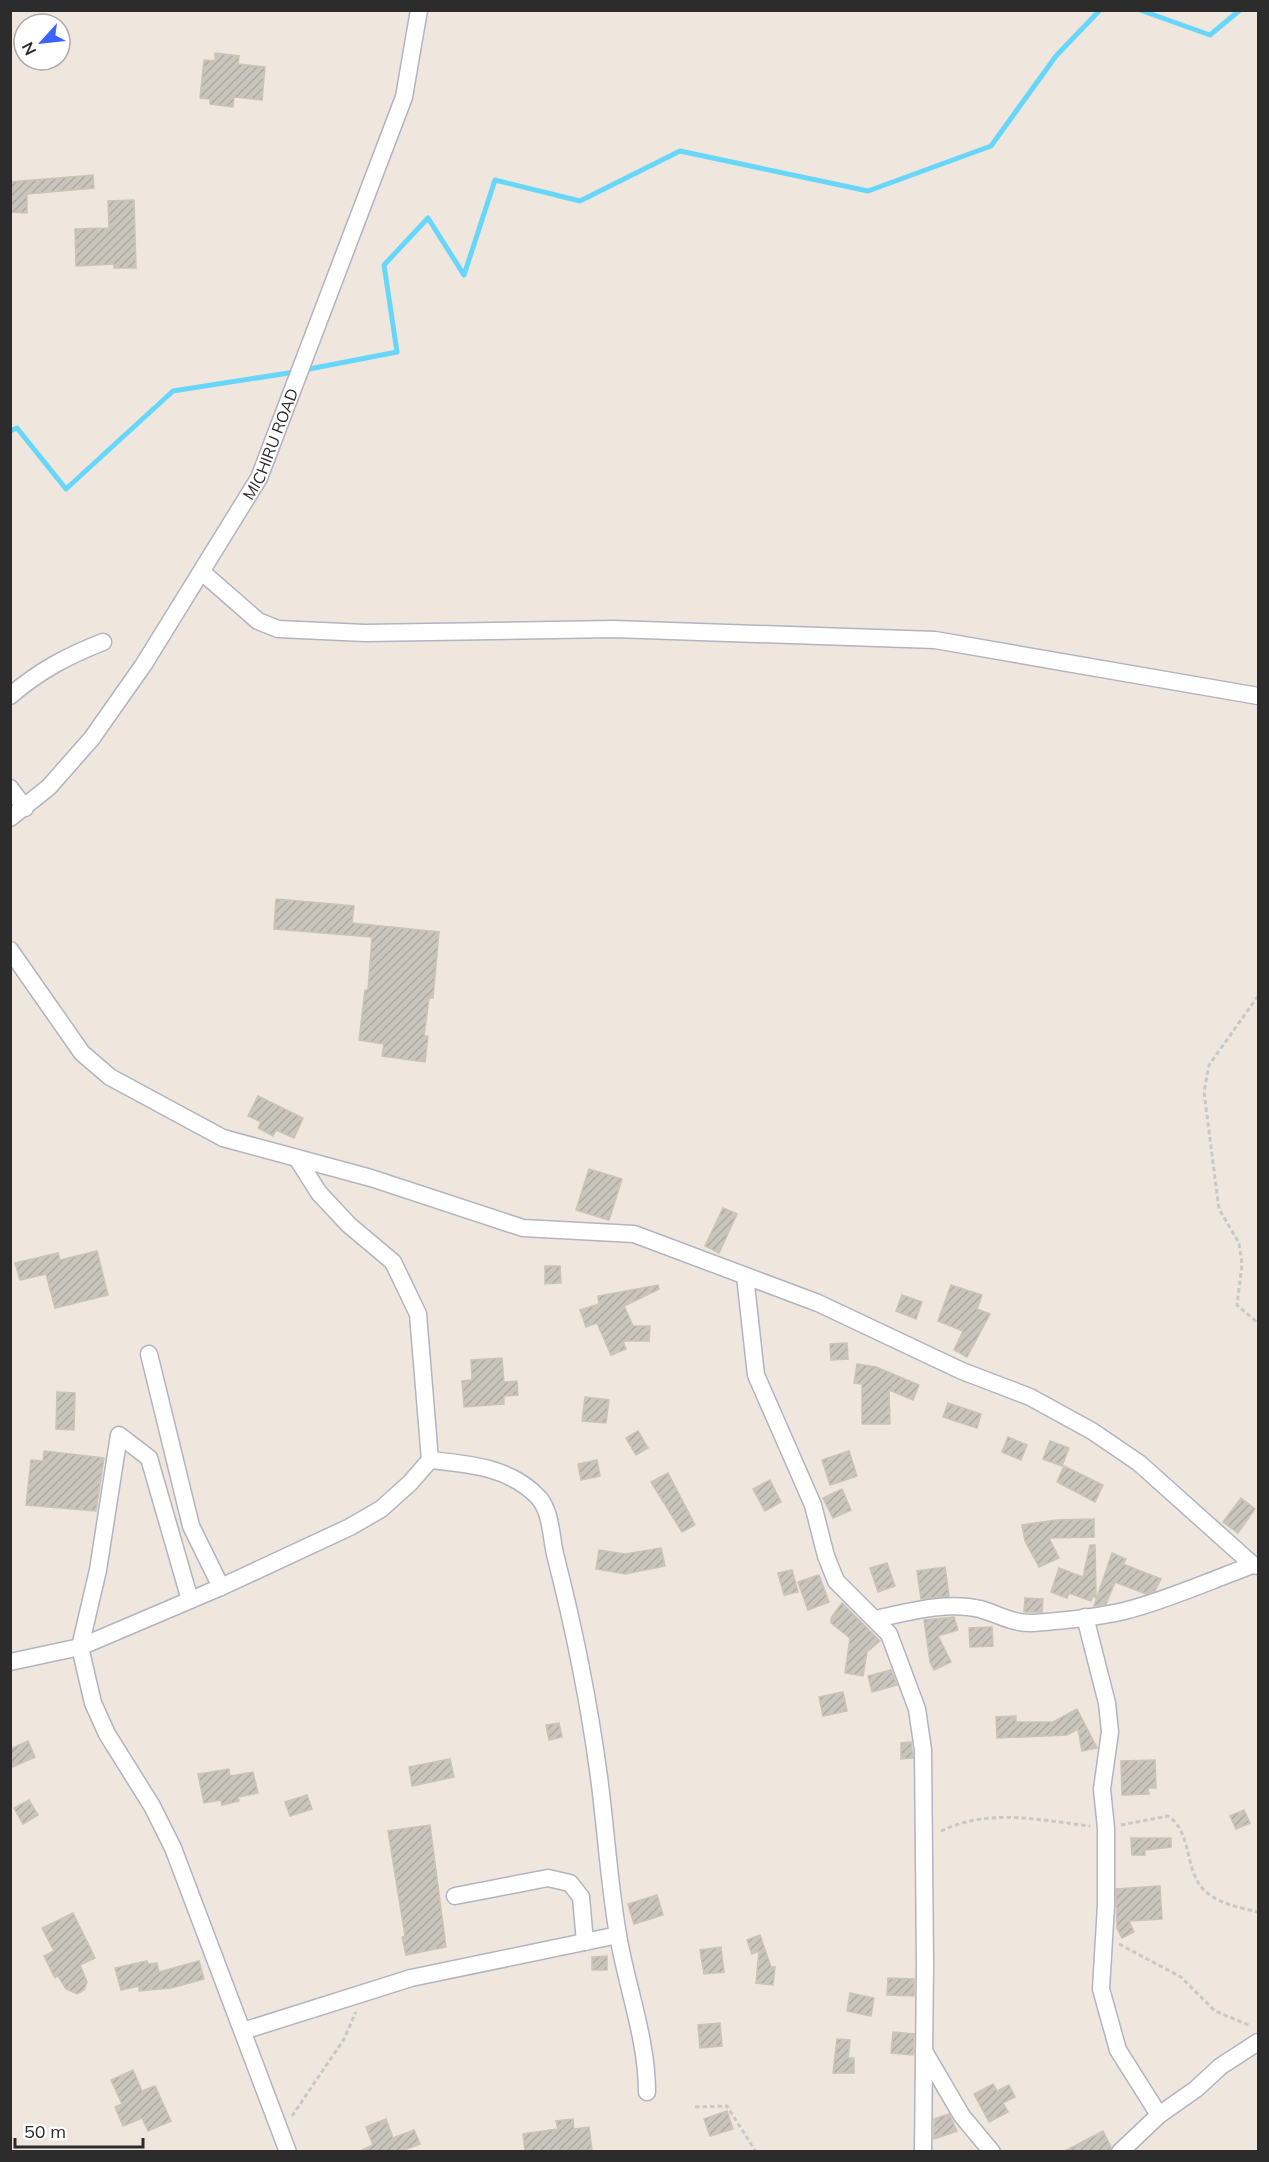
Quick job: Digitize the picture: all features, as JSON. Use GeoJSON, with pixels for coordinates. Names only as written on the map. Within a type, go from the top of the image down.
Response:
{"type":"FeatureCollection","features":[{"type":"Feature","properties":{"kind":"street","name":"MICHIRU ROAD"},"geometry":{"type":"LineString","coordinates":[[10,818],[49,787],[92,738],[202,572],[259,478],[404,97],[419,10]]}},
{"type":"Feature","properties":{"kind":"street"},"geometry":{"type":"LineString","coordinates":[[202,572],[258,621],[278,629],[342,633],[614,629],[935,640],[1258,696]]}},
{"type":"Feature","properties":{"kind":"street"},"geometry":{"type":"LineString","coordinates":[[10,696],[37,673],[66,656],[103,642]]}},
{"type":"Feature","properties":{"kind":"street"},"geometry":{"type":"LineString","coordinates":[[10,788],[25,808]]}},
{"type":"Feature","properties":{"kind":"street"},"geometry":{"type":"LineString","coordinates":[[10,950],[82,1053],[110,1077],[223,1138],[371,1178],[523,1228],[634,1234],[818,1303],[962,1371],[1030,1397],[1092,1431],[1139,1463],[1256,1566],[1123,1611],[1085,1617],[1033,1623],[1014,1622],[979,1609],[955,1607],[923,1609],[876,1619]]}},
{"type":"Feature","properties":{"kind":"street"},"geometry":{"type":"LineString","coordinates":[[10,1662],[80,1647],[221,1587],[350,1527],[381,1509],[410,1483],[430,1460],[418,1314],[411,1295],[393,1262],[349,1225],[320,1193],[298,1160]]}},
{"type":"Feature","properties":{"kind":"street"},"geometry":{"type":"LineString","coordinates":[[745,1276],[756,1375],[813,1505],[826,1556],[836,1581],[851,1598],[876,1619],[897,1648],[917,1709],[923,1750],[922,2151]]}},
{"type":"Feature","properties":{"kind":"street"},"geometry":{"type":"LineString","coordinates":[[149,1354],[191,1526],[221,1587]]}},
{"type":"Feature","properties":{"kind":"street"},"geometry":{"type":"LineString","coordinates":[[190,1600],[149,1458],[119,1435],[98,1570],[80,1647],[93,1703],[107,1734],[152,1806],[173,1848],[288,2151]]}},
{"type":"Feature","properties":{"kind":"street"},"geometry":{"type":"LineString","coordinates":[[430,1460],[474,1465],[498,1471],[525,1486],[540,1499],[549,1521],[574,1624],[588,1708],[618,1935],[644,2051],[647,2092]]}},
{"type":"Feature","properties":{"kind":"street"},"geometry":{"type":"LineString","coordinates":[[1085,1617],[1107,1703],[1110,1732],[1102,1790],[1106,1828],[1105,1940],[1101,1989],[1104,2007],[1118,2050],[1159,2115]]}},
{"type":"Feature","properties":{"kind":"street"},"geometry":{"type":"LineString","coordinates":[[455,1896],[548,1878],[570,1883],[581,1897],[585,1942]]}},
{"type":"Feature","properties":{"kind":"street"},"geometry":{"type":"LineString","coordinates":[[243,2031],[422,1976],[618,1935]]}},
{"type":"Feature","properties":{"kind":"street"},"geometry":{"type":"LineString","coordinates":[[1120,2151],[1159,2115],[1196,2089],[1257,2035]]}},
{"type":"Feature","properties":{"kind":"street"},"geometry":{"type":"LineString","coordinates":[[923,2049],[962,2116],[992,2151]]}},
{"type":"Feature","properties":{"kind":"path"},"geometry":{"type":"LineString","coordinates":[[1258,996],[1209,1065],[1204,1092],[1219,1209],[1239,1243],[1242,1264],[1237,1305],[1258,1323]]}},
{"type":"Feature","properties":{"kind":"path"},"geometry":{"type":"LineString","coordinates":[[923,1840],[949,1827],[1003,1815],[1106,1828],[1168,1816],[1178,1823],[1191,1869],[1204,1889],[1226,1903],[1258,1912]]}},
{"type":"Feature","properties":{"kind":"path"},"geometry":{"type":"LineString","coordinates":[[1105,1940],[1122,1945],[1181,1977],[1215,2011],[1257,2035]]}},
{"type":"Feature","properties":{"kind":"path"},"geometry":{"type":"LineString","coordinates":[[281,2132],[344,2039],[364,1993]]}},
{"type":"Feature","properties":{"kind":"path"},"geometry":{"type":"LineString","coordinates":[[694,2107],[727,2106],[756,2151]]}},
{"type":"Feature","properties":{"kind":"building"},"geometry":{"type":"Polygon","coordinates":[[[215,53],[239,56],[238,64],[265,67],[262,100],[234,97],[233,107],[210,104],[210,99],[200,98],[204,60],[215,61],[215,53]]]}},
{"type":"Feature","properties":{"kind":"building"},"geometry":{"type":"Polygon","coordinates":[[[93,175],[94,188],[27,194],[27,213],[10,212],[10,182],[93,175]]]}},
{"type":"Feature","properties":{"kind":"building"},"geometry":{"type":"Polygon","coordinates":[[[134,200],[136,268],[114,268],[114,264],[76,266],[75,229],[109,228],[108,201],[134,200]]]}},
{"type":"Feature","properties":{"kind":"building"},"geometry":{"type":"Polygon","coordinates":[[[276,899],[354,906],[352,923],[439,932],[433,998],[429,998],[424,1036],[428,1036],[425,1062],[382,1056],[384,1044],[359,1040],[365,990],[368,990],[372,937],[274,929],[276,899]]]}},
{"type":"Feature","properties":{"kind":"building"},"geometry":{"type":"Polygon","coordinates":[[[258,1096],[303,1118],[294,1138],[276,1130],[273,1136],[258,1128],[261,1122],[248,1116],[258,1096]]]}},
{"type":"Feature","properties":{"kind":"building"},"geometry":{"type":"Polygon","coordinates":[[[589,1169],[622,1179],[609,1220],[576,1210],[589,1169]]]}},
{"type":"Feature","properties":{"kind":"building"},"geometry":{"type":"Polygon","coordinates":[[[723,1208],[737,1214],[719,1253],[705,1246],[723,1208]]]}},
{"type":"Feature","properties":{"kind":"building"},"geometry":{"type":"Polygon","coordinates":[[[97,1251],[108,1295],[55,1308],[46,1274],[20,1280],[15,1263],[58,1253],[60,1260],[97,1251]]]}},
{"type":"Feature","properties":{"kind":"building"},"geometry":{"type":"Polygon","coordinates":[[[545,1266],[560,1266],[561,1283],[545,1284],[545,1266]]]}},
{"type":"Feature","properties":{"kind":"building"},"geometry":{"type":"Polygon","coordinates":[[[658,1285],[659,1289],[624,1306],[633,1326],[650,1326],[649,1341],[623,1341],[626,1349],[611,1355],[597,1323],[586,1327],[580,1310],[599,1304],[598,1296],[658,1285]]]}},
{"type":"Feature","properties":{"kind":"building"},"geometry":{"type":"Polygon","coordinates":[[[951,1285],[982,1295],[977,1309],[990,1314],[967,1357],[954,1350],[963,1331],[938,1321],[951,1285]]]}},
{"type":"Feature","properties":{"kind":"building"},"geometry":{"type":"Polygon","coordinates":[[[902,1295],[922,1302],[916,1319],[896,1311],[902,1295]]]}},
{"type":"Feature","properties":{"kind":"building"},"geometry":{"type":"Polygon","coordinates":[[[847,1343],[848,1359],[831,1360],[830,1344],[847,1343]]]}},
{"type":"Feature","properties":{"kind":"building"},"geometry":{"type":"Polygon","coordinates":[[[502,1358],[504,1382],[517,1381],[518,1395],[504,1396],[504,1404],[464,1407],[462,1381],[472,1380],[471,1360],[502,1358]]]}},
{"type":"Feature","properties":{"kind":"building"},"geometry":{"type":"Polygon","coordinates":[[[857,1364],[876,1367],[919,1385],[913,1400],[889,1390],[890,1424],[862,1424],[862,1384],[854,1383],[857,1364]]]}},
{"type":"Feature","properties":{"kind":"building"},"geometry":{"type":"Polygon","coordinates":[[[57,1392],[75,1393],[74,1430],[56,1429],[57,1392]]]}},
{"type":"Feature","properties":{"kind":"building"},"geometry":{"type":"Polygon","coordinates":[[[585,1397],[609,1400],[606,1423],[582,1421],[585,1397]]]}},
{"type":"Feature","properties":{"kind":"building"},"geometry":{"type":"Polygon","coordinates":[[[948,1403],[981,1414],[977,1428],[943,1417],[948,1403]]]}},
{"type":"Feature","properties":{"kind":"building"},"geometry":{"type":"Polygon","coordinates":[[[638,1431],[648,1448],[636,1455],[626,1438],[638,1431]]]}},
{"type":"Feature","properties":{"kind":"building"},"geometry":{"type":"Polygon","coordinates":[[[1008,1437],[1027,1445],[1021,1460],[1002,1452],[1008,1437]]]}},
{"type":"Feature","properties":{"kind":"building"},"geometry":{"type":"Polygon","coordinates":[[[1050,1441],[1069,1448],[1062,1466],[1043,1459],[1050,1441]]]}},
{"type":"Feature","properties":{"kind":"building"},"geometry":{"type":"Polygon","coordinates":[[[44,1451],[104,1458],[96,1511],[26,1505],[31,1460],[43,1461],[44,1451]]]}},
{"type":"Feature","properties":{"kind":"building"},"geometry":{"type":"Polygon","coordinates":[[[849,1451],[857,1476],[830,1485],[822,1460],[849,1451]]]}},
{"type":"Feature","properties":{"kind":"building"},"geometry":{"type":"Polygon","coordinates":[[[597,1460],[600,1476],[581,1480],[578,1464],[597,1460]]]}},
{"type":"Feature","properties":{"kind":"building"},"geometry":{"type":"Polygon","coordinates":[[[1064,1466],[1103,1485],[1095,1502],[1057,1482],[1064,1466]]]}},
{"type":"Feature","properties":{"kind":"building"},"geometry":{"type":"Polygon","coordinates":[[[668,1473],[695,1525],[682,1532],[651,1482],[668,1473]]]}},
{"type":"Feature","properties":{"kind":"building"},"geometry":{"type":"Polygon","coordinates":[[[770,1480],[781,1502],[765,1511],[753,1489],[770,1480]]]}},
{"type":"Feature","properties":{"kind":"building"},"geometry":{"type":"Polygon","coordinates":[[[842,1489],[851,1510],[833,1518],[823,1498],[842,1489]]]}},
{"type":"Feature","properties":{"kind":"building"},"geometry":{"type":"Polygon","coordinates":[[[1241,1498],[1255,1509],[1238,1533],[1223,1522],[1241,1498]]]}},
{"type":"Feature","properties":{"kind":"building"},"geometry":{"type":"Polygon","coordinates":[[[1094,1519],[1094,1537],[1049,1538],[1059,1558],[1039,1567],[1025,1541],[1022,1525],[1056,1520],[1094,1519]]]}},
{"type":"Feature","properties":{"kind":"building"},"geometry":{"type":"Polygon","coordinates":[[[1090,1545],[1095,1545],[1096,1598],[1093,1596],[1091,1601],[1069,1593],[1067,1598],[1051,1592],[1059,1568],[1083,1577],[1090,1545]]]}},
{"type":"Feature","properties":{"kind":"building"},"geometry":{"type":"Polygon","coordinates":[[[661,1548],[665,1566],[625,1574],[596,1569],[599,1550],[625,1554],[661,1548]]]}},
{"type":"Feature","properties":{"kind":"building"},"geometry":{"type":"Polygon","coordinates":[[[1112,1553],[1126,1559],[1123,1564],[1161,1579],[1155,1591],[1146,1594],[1115,1582],[1106,1604],[1094,1606],[1112,1553]]]}},
{"type":"Feature","properties":{"kind":"building"},"geometry":{"type":"Polygon","coordinates":[[[887,1563],[895,1586],[878,1592],[870,1568],[887,1563]]]}},
{"type":"Feature","properties":{"kind":"building"},"geometry":{"type":"Polygon","coordinates":[[[945,1567],[949,1596],[921,1599],[917,1571],[945,1567]]]}},
{"type":"Feature","properties":{"kind":"building"},"geometry":{"type":"Polygon","coordinates":[[[792,1570],[798,1592],[784,1595],[778,1573],[792,1570]]]}},
{"type":"Feature","properties":{"kind":"building"},"geometry":{"type":"Polygon","coordinates":[[[819,1575],[829,1602],[808,1610],[798,1582],[819,1575]]]}},
{"type":"Feature","properties":{"kind":"building"},"geometry":{"type":"Polygon","coordinates":[[[1025,1598],[1043,1599],[1042,1612],[1024,1612],[1025,1598]]]}},
{"type":"Feature","properties":{"kind":"building"},"geometry":{"type":"Polygon","coordinates":[[[842,1603],[880,1641],[867,1652],[863,1676],[845,1673],[850,1638],[831,1623],[831,1618],[842,1603]]]}},
{"type":"Feature","properties":{"kind":"building"},"geometry":{"type":"Polygon","coordinates":[[[954,1617],[958,1630],[938,1636],[951,1662],[934,1670],[930,1662],[924,1620],[954,1617]]]}},
{"type":"Feature","properties":{"kind":"building"},"geometry":{"type":"Polygon","coordinates":[[[992,1627],[993,1646],[970,1647],[969,1628],[992,1627]]]}},
{"type":"Feature","properties":{"kind":"building"},"geometry":{"type":"Polygon","coordinates":[[[891,1670],[897,1685],[872,1692],[868,1676],[891,1670]]]}},
{"type":"Feature","properties":{"kind":"building"},"geometry":{"type":"Polygon","coordinates":[[[843,1692],[847,1711],[823,1716],[819,1697],[843,1692]]]}},
{"type":"Feature","properties":{"kind":"building"},"geometry":{"type":"Polygon","coordinates":[[[1077,1709],[1097,1748],[1082,1751],[1078,1729],[1067,1735],[997,1738],[996,1717],[1016,1716],[1016,1722],[1053,1722],[1077,1709]]]}},
{"type":"Feature","properties":{"kind":"building"},"geometry":{"type":"Polygon","coordinates":[[[559,1723],[562,1737],[549,1740],[546,1725],[559,1723]]]}},
{"type":"Feature","properties":{"kind":"building"},"geometry":{"type":"Polygon","coordinates":[[[28,1741],[35,1757],[10,1768],[10,1749],[28,1741]]]}},
{"type":"Feature","properties":{"kind":"building"},"geometry":{"type":"Polygon","coordinates":[[[911,1742],[913,1758],[901,1759],[901,1743],[911,1742]]]}},
{"type":"Feature","properties":{"kind":"building"},"geometry":{"type":"Polygon","coordinates":[[[450,1759],[454,1777],[412,1786],[409,1767],[450,1759]]]}},
{"type":"Feature","properties":{"kind":"building"},"geometry":{"type":"Polygon","coordinates":[[[1155,1760],[1156,1788],[1148,1788],[1149,1794],[1122,1795],[1121,1761],[1155,1760]]]}},
{"type":"Feature","properties":{"kind":"building"},"geometry":{"type":"Polygon","coordinates":[[[229,1769],[230,1776],[253,1772],[258,1793],[238,1797],[239,1801],[222,1805],[221,1800],[204,1803],[198,1774],[229,1769]]]}},
{"type":"Feature","properties":{"kind":"building"},"geometry":{"type":"Polygon","coordinates":[[[307,1795],[312,1809],[290,1816],[285,1802],[307,1795]]]}},
{"type":"Feature","properties":{"kind":"building"},"geometry":{"type":"Polygon","coordinates":[[[29,1800],[38,1815],[23,1824],[14,1808],[29,1800]]]}},
{"type":"Feature","properties":{"kind":"building"},"geometry":{"type":"Polygon","coordinates":[[[1244,1810],[1250,1823],[1236,1829],[1230,1816],[1244,1810]]]}},
{"type":"Feature","properties":{"kind":"building"},"geometry":{"type":"Polygon","coordinates":[[[430,1825],[446,1947],[406,1955],[388,1831],[430,1825]]]}},
{"type":"Feature","properties":{"kind":"building"},"geometry":{"type":"Polygon","coordinates":[[[1131,1838],[1171,1838],[1171,1847],[1145,1850],[1145,1855],[1132,1855],[1131,1838]]]}},
{"type":"Feature","properties":{"kind":"building"},"geometry":{"type":"Polygon","coordinates":[[[1160,1886],[1162,1919],[1129,1921],[1134,1932],[1122,1938],[1117,1928],[1116,1889],[1160,1886]]]}},
{"type":"Feature","properties":{"kind":"building"},"geometry":{"type":"Polygon","coordinates":[[[657,1895],[663,1915],[634,1924],[628,1904],[657,1895]]]}},
{"type":"Feature","properties":{"kind":"building"},"geometry":{"type":"Polygon","coordinates":[[[73,1913],[95,1958],[80,1965],[87,1982],[84,1990],[77,1994],[66,1989],[58,1976],[55,1978],[44,1956],[54,1951],[42,1928],[73,1913]]]}},
{"type":"Feature","properties":{"kind":"building"},"geometry":{"type":"Polygon","coordinates":[[[760,1935],[771,1967],[775,1967],[773,1985],[756,1983],[759,1951],[752,1954],[747,1940],[760,1935]]]}},
{"type":"Feature","properties":{"kind":"building"},"geometry":{"type":"Polygon","coordinates":[[[721,1947],[724,1972],[704,1974],[700,1950],[721,1947]]]}},
{"type":"Feature","properties":{"kind":"building"},"geometry":{"type":"Polygon","coordinates":[[[607,1956],[607,1970],[592,1970],[592,1957],[607,1956]]]}},
{"type":"Feature","properties":{"kind":"building"},"geometry":{"type":"Polygon","coordinates":[[[147,1961],[148,1964],[157,1963],[159,1972],[199,1961],[204,1979],[171,1988],[139,1991],[139,1986],[121,1990],[115,1968],[147,1961]]]}},
{"type":"Feature","properties":{"kind":"building"},"geometry":{"type":"Polygon","coordinates":[[[888,1978],[914,1979],[914,1996],[887,1995],[888,1978]]]}},
{"type":"Feature","properties":{"kind":"building"},"geometry":{"type":"Polygon","coordinates":[[[850,1993],[874,1998],[871,2016],[847,2011],[850,1993]]]}},
{"type":"Feature","properties":{"kind":"building"},"geometry":{"type":"Polygon","coordinates":[[[720,2023],[722,2046],[700,2048],[698,2025],[720,2023]]]}},
{"type":"Feature","properties":{"kind":"building"},"geometry":{"type":"Polygon","coordinates":[[[893,2032],[914,2034],[913,2055],[891,2053],[893,2032]]]}},
{"type":"Feature","properties":{"kind":"building"},"geometry":{"type":"Polygon","coordinates":[[[837,2039],[850,2040],[848,2058],[854,2058],[854,2073],[833,2073],[837,2039]]]}},
{"type":"Feature","properties":{"kind":"building"},"geometry":{"type":"Polygon","coordinates":[[[133,2070],[142,2091],[155,2086],[171,2121],[148,2131],[142,2118],[123,2126],[115,2107],[122,2104],[111,2080],[133,2070]]]}},
{"type":"Feature","properties":{"kind":"building"},"geometry":{"type":"Polygon","coordinates":[[[993,2084],[997,2091],[1009,2085],[1015,2097],[1003,2103],[1008,2112],[989,2122],[974,2094],[993,2084]]]}},
{"type":"Feature","properties":{"kind":"building"},"geometry":{"type":"Polygon","coordinates":[[[727,2111],[733,2129],[710,2136],[704,2119],[727,2111]]]}},
{"type":"Feature","properties":{"kind":"building"},"geometry":{"type":"Polygon","coordinates":[[[949,2114],[957,2131],[934,2139],[934,2119],[949,2114]]]}},
{"type":"Feature","properties":{"kind":"building"},"geometry":{"type":"Polygon","coordinates":[[[386,2119],[393,2138],[414,2130],[420,2144],[401,2151],[360,2151],[373,2145],[366,2127],[386,2119]]]}},
{"type":"Feature","properties":{"kind":"building"},"geometry":{"type":"Polygon","coordinates":[[[573,2119],[574,2129],[589,2127],[592,2150],[525,2151],[523,2134],[558,2129],[556,2121],[573,2119]]]}},
{"type":"Feature","properties":{"kind":"building"},"geometry":{"type":"Polygon","coordinates":[[[1103,2131],[1111,2147],[1110,2151],[1065,2151],[1103,2131]]]}},
{"type":"Feature","properties":{"kind":"waterway"},"geometry":{"type":"LineString","coordinates":[[304,370],[397,352],[384,265],[428,218],[464,275],[495,180],[580,201],[680,151],[868,191],[991,146],[1056,56],[1100,10]]}},
{"type":"Feature","properties":{"kind":"waterway"},"geometry":{"type":"LineString","coordinates":[[1140,10],[1210,35],[1240,10]]}},
{"type":"Feature","properties":{"kind":"waterway"},"geometry":{"type":"LineString","coordinates":[[10,431],[17,428],[66,489],[173,391],[295,372]]}}]}
